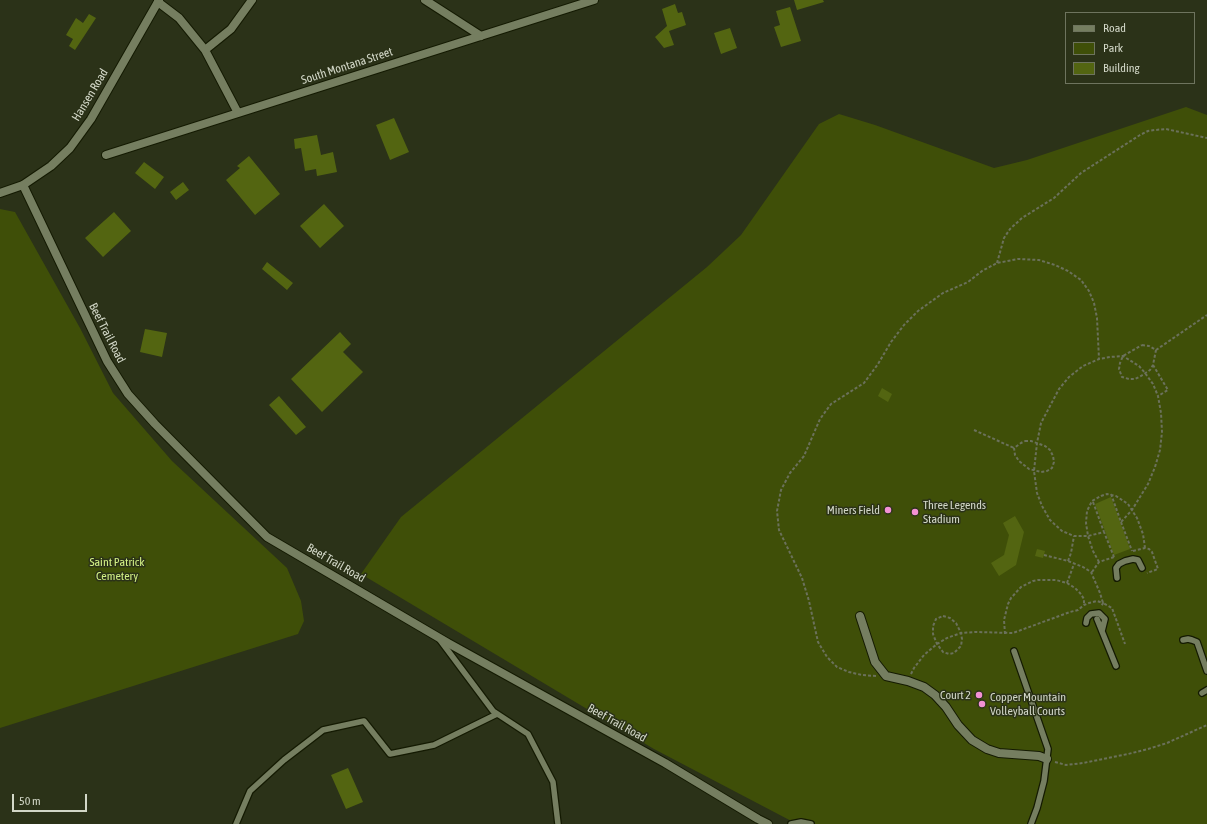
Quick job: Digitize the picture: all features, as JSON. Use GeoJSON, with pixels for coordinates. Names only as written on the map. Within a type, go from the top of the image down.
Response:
{"type":"FeatureCollection","features":[{"type":"Feature","properties":{"kind":"street"},"geometry":{"type":"LineString","coordinates":[[205,50],[231,29],[252,0]]}},
{"type":"Feature","properties":{"kind":"street"},"geometry":{"type":"LineString","coordinates":[[425,0],[481,36]]}},
{"type":"Feature","properties":{"kind":"street","name":"South Montana Street"},"geometry":{"type":"LineString","coordinates":[[106,155],[594,0]]}},
{"type":"Feature","properties":{"kind":"street"},"geometry":{"type":"LineString","coordinates":[[159,1],[179,18],[205,50],[238,113]]}},
{"type":"Feature","properties":{"kind":"street","name":"Hansen Road"},"geometry":{"type":"LineString","coordinates":[[23,185],[51,166],[70,148],[91,119],[159,1]]}},
{"type":"Feature","properties":{"kind":"street"},"geometry":{"type":"LineString","coordinates":[[0,193],[23,185]]}},
{"type":"Feature","properties":{"kind":"street","name":"Beef Trail Road"},"geometry":{"type":"LineString","coordinates":[[23,185],[107,361],[128,394],[267,537],[437,637],[665,763],[768,824]]}},
{"type":"Feature","properties":{"kind":"street"},"geometry":{"type":"LineString","coordinates":[[860,616],[875,662],[886,676],[908,681],[935,694],[946,707],[958,726],[972,740],[987,749],[999,753],[1040,756],[1050,760]]}},
{"type":"Feature","properties":{"kind":"lane"},"geometry":{"type":"LineString","coordinates":[[1117,578],[1116,568],[1119,564],[1125,561],[1132,559],[1138,560],[1142,568]]}},
{"type":"Feature","properties":{"kind":"lane"},"geometry":{"type":"LineString","coordinates":[[1086,623],[1087,618],[1092,614],[1099,613],[1105,619],[1102,631]]}},
{"type":"Feature","properties":{"kind":"lane"},"geometry":{"type":"LineString","coordinates":[[1097,619],[1116,666]]}},
{"type":"Feature","properties":{"kind":"lane"},"geometry":{"type":"LineString","coordinates":[[437,637],[493,711],[528,734],[553,782],[558,824]]}},
{"type":"Feature","properties":{"kind":"lane"},"geometry":{"type":"LineString","coordinates":[[1183,640],[1188,639],[1197,642],[1207,671]]}},
{"type":"Feature","properties":{"kind":"lane"},"geometry":{"type":"LineString","coordinates":[[1014,651],[1048,749],[1050,760],[1031,824]]}},
{"type":"Feature","properties":{"kind":"lane"},"geometry":{"type":"LineString","coordinates":[[236,824],[250,792],[284,760],[323,730],[364,721],[390,754],[434,745],[497,714]]}},
{"type":"Feature","properties":{"kind":"lane"},"geometry":{"type":"LineString","coordinates":[[791,824],[800,822],[811,824]]}},
{"type":"Feature","properties":{"kind":"path"},"geometry":{"type":"LineString","coordinates":[[997,263],[1004,238],[1010,229],[1022,218],[1054,198],[1081,173],[1148,131],[1166,129],[1207,138]]}},
{"type":"Feature","properties":{"kind":"path"},"geometry":{"type":"LineString","coordinates":[[886,676],[862,675],[849,672],[838,667],[827,657],[818,642],[809,601],[802,578],[779,530],[777,511],[781,490],[790,474],[804,456],[820,419],[831,404],[864,383],[878,364],[891,342],[904,325],[918,311],[943,293],[968,282],[982,271],[997,263],[1018,259],[1039,260],[1068,271],[1080,280],[1089,291],[1094,303],[1097,318],[1099,359]]}},
{"type":"Feature","properties":{"kind":"path"},"geometry":{"type":"LineString","coordinates":[[1123,356],[1119,369],[1122,377],[1135,379],[1150,370],[1156,350],[1207,315]]}},
{"type":"Feature","properties":{"kind":"path"},"geometry":{"type":"LineString","coordinates":[[1104,532],[1088,536],[1074,536],[1062,531],[1050,520],[1042,506],[1037,493],[1034,471],[1037,443],[1042,423],[1049,406],[1059,389],[1069,377],[1083,366],[1099,359],[1123,356],[1142,345],[1150,346],[1156,350]]}},
{"type":"Feature","properties":{"kind":"path"},"geometry":{"type":"LineString","coordinates":[[1121,522],[1132,510],[1148,484],[1160,450],[1162,432],[1158,396],[1153,384],[1139,366],[1123,356]]}},
{"type":"Feature","properties":{"kind":"path"},"geometry":{"type":"LineString","coordinates":[[1153,364],[1168,390],[1158,396]]}},
{"type":"Feature","properties":{"kind":"path"},"geometry":{"type":"LineString","coordinates":[[974,430],[1014,448]]}},
{"type":"Feature","properties":{"kind":"path"},"geometry":{"type":"LineString","coordinates":[[1025,441],[1037,443],[1050,450],[1054,462],[1052,468],[1047,471],[1034,471],[1019,461],[1015,455],[1014,448],[1025,441]]}},
{"type":"Feature","properties":{"kind":"path"},"geometry":{"type":"LineString","coordinates":[[1100,562],[1093,551],[1088,536],[1086,523],[1087,511],[1092,501],[1107,494],[1111,494],[1123,500],[1132,510],[1137,518],[1143,534],[1144,548]]}},
{"type":"Feature","properties":{"kind":"path"},"geometry":{"type":"LineString","coordinates":[[1111,494],[1132,551]]}},
{"type":"Feature","properties":{"kind":"path"},"geometry":{"type":"LineString","coordinates":[[1092,501],[1114,557]]}},
{"type":"Feature","properties":{"kind":"path"},"geometry":{"type":"LineString","coordinates":[[1068,561],[1074,536]]}},
{"type":"Feature","properties":{"kind":"path"},"geometry":{"type":"LineString","coordinates":[[1044,555],[1074,563],[1091,572],[1103,603],[1099,613]]}},
{"type":"Feature","properties":{"kind":"path"},"geometry":{"type":"LineString","coordinates":[[1067,583],[1074,563]]}},
{"type":"Feature","properties":{"kind":"path"},"geometry":{"type":"LineString","coordinates":[[1005,634],[1004,620],[1008,604],[1015,593],[1033,581],[1056,580],[1067,583],[1080,593],[1084,599],[1084,605]]}},
{"type":"Feature","properties":{"kind":"path"},"geometry":{"type":"LineString","coordinates":[[908,681],[914,668],[924,655],[947,638],[960,633],[1012,633],[1078,610],[1084,605],[1096,601],[1112,608],[1125,644]]}},
{"type":"Feature","properties":{"kind":"path"},"geometry":{"type":"LineString","coordinates":[[943,616],[950,618],[956,623],[960,633],[962,639],[961,646],[954,653],[949,654],[943,652],[937,644],[933,634],[933,626],[936,619],[943,616]]}},
{"type":"Feature","properties":{"kind":"path"},"geometry":{"type":"LineString","coordinates":[[1050,760],[1066,765],[1148,750],[1207,725]]}},
{"type":"Feature","properties":{"kind":"green space"},"geometry":{"type":"Polygon","coordinates":[[[1186,107],[1207,115],[1207,824],[797,824],[654,749],[361,574],[401,517],[707,267],[741,235],[819,124],[839,114],[875,125],[994,168],[1027,160],[1186,107]]]}},
{"type":"Feature","properties":{"kind":"green space","name":"Saint Patrick Cemetery"},"geometry":{"type":"Polygon","coordinates":[[[0,209],[15,212],[80,328],[113,393],[172,461],[287,568],[301,601],[304,621],[298,634],[0,728],[0,209]]]}},
{"type":"Feature","properties":{"kind":"building"},"geometry":{"type":"Polygon","coordinates":[[[794,0],[823,0],[824,2],[797,10],[794,0]]]}},
{"type":"Feature","properties":{"kind":"building"},"geometry":{"type":"Polygon","coordinates":[[[675,4],[678,13],[682,12],[686,25],[669,31],[674,45],[664,48],[655,37],[667,26],[662,9],[675,4]]]}},
{"type":"Feature","properties":{"kind":"building"},"geometry":{"type":"Polygon","coordinates":[[[790,7],[801,41],[781,47],[774,27],[780,25],[776,11],[790,7]]]}},
{"type":"Feature","properties":{"kind":"building"},"geometry":{"type":"Polygon","coordinates":[[[89,14],[96,18],[75,50],[69,46],[73,39],[66,35],[76,18],[83,23],[89,14]]]}},
{"type":"Feature","properties":{"kind":"building"},"geometry":{"type":"Polygon","coordinates":[[[730,28],[737,48],[721,54],[714,33],[730,28]]]}},
{"type":"Feature","properties":{"kind":"building"},"geometry":{"type":"Polygon","coordinates":[[[394,118],[409,152],[390,160],[376,125],[394,118]]]}},
{"type":"Feature","properties":{"kind":"building"},"geometry":{"type":"Polygon","coordinates":[[[317,135],[321,155],[333,152],[337,172],[317,176],[316,169],[305,171],[301,148],[295,149],[294,139],[317,135]]]}},
{"type":"Feature","properties":{"kind":"building"},"geometry":{"type":"Polygon","coordinates":[[[249,156],[280,194],[255,215],[226,180],[240,168],[237,166],[249,156]]]}},
{"type":"Feature","properties":{"kind":"building"},"geometry":{"type":"Polygon","coordinates":[[[144,162],[164,177],[155,189],[135,173],[144,162]]]}},
{"type":"Feature","properties":{"kind":"building"},"geometry":{"type":"Polygon","coordinates":[[[183,182],[189,190],[176,200],[170,192],[183,182]]]}},
{"type":"Feature","properties":{"kind":"building"},"geometry":{"type":"Polygon","coordinates":[[[324,204],[344,226],[320,248],[300,226],[324,204]]]}},
{"type":"Feature","properties":{"kind":"building"},"geometry":{"type":"Polygon","coordinates":[[[114,212],[131,231],[103,257],[85,238],[114,212]]]}},
{"type":"Feature","properties":{"kind":"building"},"geometry":{"type":"Polygon","coordinates":[[[267,262],[293,283],[287,290],[262,269],[267,262]]]}},
{"type":"Feature","properties":{"kind":"building"},"geometry":{"type":"Polygon","coordinates":[[[145,329],[167,333],[162,357],[140,352],[145,329]]]}},
{"type":"Feature","properties":{"kind":"building"},"geometry":{"type":"Polygon","coordinates":[[[340,332],[351,344],[343,352],[363,372],[322,412],[291,379],[340,332]]]}},
{"type":"Feature","properties":{"kind":"building"},"geometry":{"type":"Polygon","coordinates":[[[882,388],[892,394],[888,402],[878,396],[882,388]]]}},
{"type":"Feature","properties":{"kind":"building"},"geometry":{"type":"Polygon","coordinates":[[[279,396],[306,427],[296,435],[269,405],[279,396]]]}},
{"type":"Feature","properties":{"kind":"building"},"geometry":{"type":"Polygon","coordinates":[[[1111,497],[1130,549],[1114,555],[1095,504],[1111,497]]]}},
{"type":"Feature","properties":{"kind":"building"},"geometry":{"type":"Polygon","coordinates":[[[1015,516],[1024,532],[1016,565],[999,576],[991,563],[1004,555],[1009,535],[1003,523],[1015,516]]]}},
{"type":"Feature","properties":{"kind":"building"},"geometry":{"type":"Polygon","coordinates":[[[1037,549],[1045,551],[1043,558],[1035,556],[1037,549]]]}},
{"type":"Feature","properties":{"kind":"building"},"geometry":{"type":"Polygon","coordinates":[[[348,768],[363,802],[346,809],[331,775],[348,768]]]}},
{"type":"Feature","properties":{"kind":"place","name":"Miners Field"},"geometry":{"type":"Point","coordinates":[888,510]}},
{"type":"Feature","properties":{"kind":"place","name":"Three Legends Stadium"},"geometry":{"type":"Point","coordinates":[915,512]}},
{"type":"Feature","properties":{"kind":"place","name":"Court 2"},"geometry":{"type":"Point","coordinates":[979,695]}},
{"type":"Feature","properties":{"kind":"place","name":"Copper Mountain Volleyball Courts"},"geometry":{"type":"Point","coordinates":[982,704]}}]}
